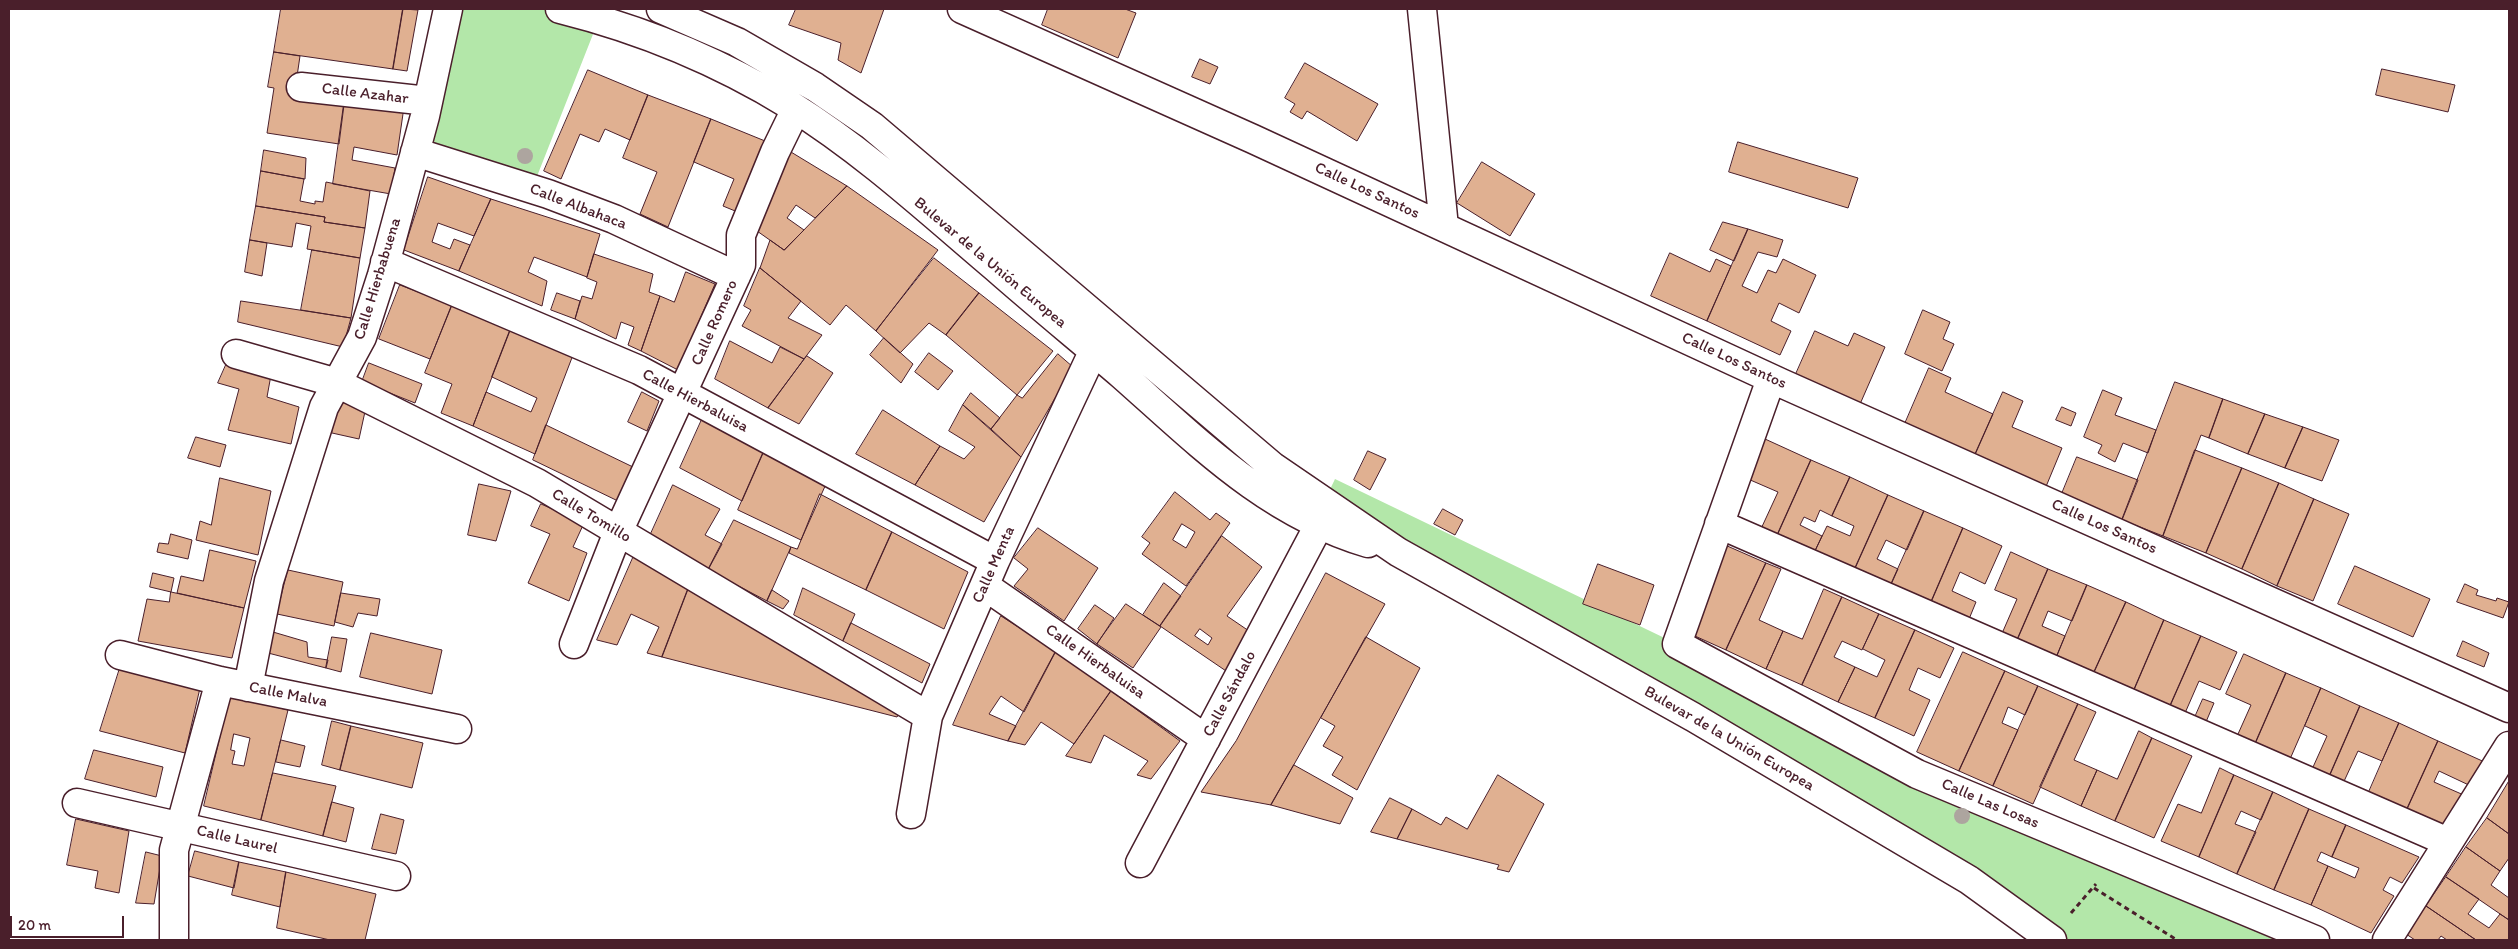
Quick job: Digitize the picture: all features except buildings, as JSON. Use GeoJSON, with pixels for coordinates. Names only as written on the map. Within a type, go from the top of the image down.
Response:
{"type":"FeatureCollection","features":[{"type":"Feature","properties":{"kind":"street","name":"Calle Hierbabuena"},"geometry":{"type":"LineString","coordinates":[[248,687],[269,581],[324,407],[362,337],[385,262],[428,101],[448,9]]}},
{"type":"Feature","properties":{"kind":"street","name":"Bulevar de la Unión Europea"},"geometry":{"type":"LineString","coordinates":[[560,9],[599,18],[693,54],[740,77],[796,110],[934,214],[1168,418],[1253,488],[1319,525],[1343,536],[1398,552]]}},
{"type":"Feature","properties":{"kind":"street","name":"Bulevar de la Unión Europea"},"geometry":{"type":"LineString","coordinates":[[661,9],[737,42],[815,87],[872,126],[1272,466],[1398,552],[1693,717],[1961,875],[2050,939]]}},
{"type":"Feature","properties":{"kind":"street"},"geometry":{"type":"LineString","coordinates":[[1422,9],[1444,227]]}},
{"type":"Feature","properties":{"kind":"street","name":"Calle Los Santos"},"geometry":{"type":"LineString","coordinates":[[970,11],[1253,138],[1771,378],[2509,708]]}},
{"type":"Feature","properties":{"kind":"street","name":"Calle Azahar"},"geometry":{"type":"LineString","coordinates":[[301,87],[428,101]]}},
{"type":"Feature","properties":{"kind":"street","name":"Calle Romero"},"geometry":{"type":"LineString","coordinates":[[574,644],[618,532],[741,265],[741,235],[775,152],[796,110]]}},
{"type":"Feature","properties":{"kind":"street","name":"Calle Albahaca"},"geometry":{"type":"LineString","coordinates":[[415,152],[548,194],[614,218],[736,276]]}},
{"type":"Feature","properties":{"kind":"street","name":"Calle Hierbaluisa"},"geometry":{"type":"LineString","coordinates":[[385,262],[639,370],[995,561]]}},
{"type":"Feature","properties":{"kind":"street","name":"Calle Menta"},"geometry":{"type":"LineString","coordinates":[[911,814],[928,716],[995,561],[1106,325]]}},
{"type":"Feature","properties":{"kind":"street","name":"Calle Tomillo"},"geometry":{"type":"LineString","coordinates":[[236,354],[337,383],[537,483],[928,716]]}},
{"type":"Feature","properties":{"kind":"street"},"geometry":{"type":"LineString","coordinates":[[1771,378],[1719,524],[2448,842]]}},
{"type":"Feature","properties":{"kind":"street","name":"Calle Las Losas"},"geometry":{"type":"LineString","coordinates":[[1719,524],[1677,644],[1917,774],[2315,940]]}},
{"type":"Feature","properties":{"kind":"street","name":"Calle Sándalo"},"geometry":{"type":"LineString","coordinates":[[1140,863],[1319,525]]}},
{"type":"Feature","properties":{"kind":"street","name":"Calle Hierbaluisa"},"geometry":{"type":"LineString","coordinates":[[985,586],[1206,739]]}},
{"type":"Feature","properties":{"kind":"street","name":"Calle Malva"},"geometry":{"type":"LineString","coordinates":[[120,655],[220,681],[457,729]]}},
{"type":"Feature","properties":{"kind":"street"},"geometry":{"type":"LineString","coordinates":[[174,940],[174,850],[220,681]]}},
{"type":"Feature","properties":{"kind":"street"},"geometry":{"type":"LineString","coordinates":[[2387,940],[2509,746]]}},
{"type":"Feature","properties":{"kind":"street","name":"Calle Laurel"},"geometry":{"type":"LineString","coordinates":[[77,803],[396,876]]}},
{"type":"Feature","properties":{"kind":"path"},"geometry":{"type":"LineString","coordinates":[[2050,939],[2094,888],[2112,855]]}},
{"type":"Feature","properties":{"kind":"path"},"geometry":{"type":"LineString","coordinates":[[2094,888],[2177,940]]}},
{"type":"Feature","properties":{"kind":"green space"},"geometry":{"type":"Polygon","coordinates":[[[448,9],[560,9],[599,19],[532,189],[415,152],[448,9]]]}},
{"type":"Feature","properties":{"kind":"green space"},"geometry":{"type":"Polygon","coordinates":[[[1335,479],[1677,644],[1917,774],[2315,940],[2052,940],[1324,502],[1335,479]]]}}]}
